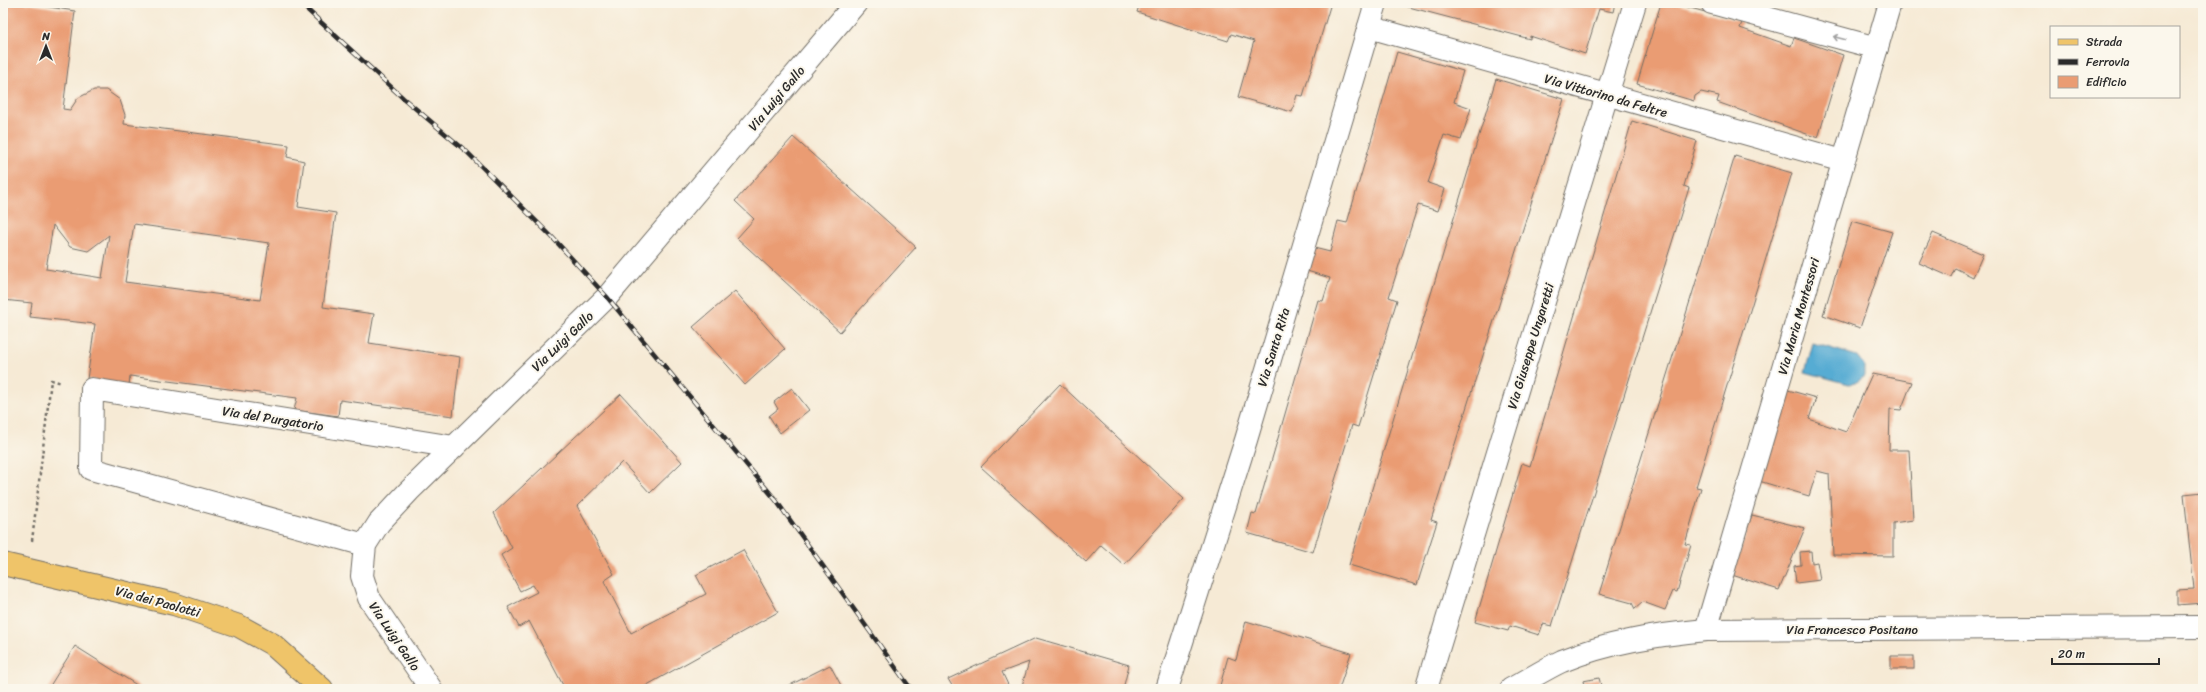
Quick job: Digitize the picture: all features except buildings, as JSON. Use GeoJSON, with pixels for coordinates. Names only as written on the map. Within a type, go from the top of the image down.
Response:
{"type":"FeatureCollection","features":[{"type":"Feature","properties":{"kind":"main road","name":"Via dei Paolotti"},"geometry":{"type":"LineString","coordinates":[[3,564],[174,604],[239,626],[272,644],[322,689]]}},
{"type":"Feature","properties":{"kind":"street","name":"Via Luigi Gallo"},"geometry":{"type":"LineString","coordinates":[[430,689],[369,598],[362,576],[365,545],[379,523],[607,297],[856,3]]}},
{"type":"Feature","properties":{"kind":"street","name":"Via Santa Rita"},"geometry":{"type":"LineString","coordinates":[[1167,689],[1246,440],[1376,3]]}},
{"type":"Feature","properties":{"kind":"street","name":"Via Giuseppe Ungaretti"},"geometry":{"type":"LineString","coordinates":[[1426,689],[1635,3]]}},
{"type":"Feature","properties":{"kind":"street"},"geometry":{"type":"LineString","coordinates":[[1712,3],[1877,48]]}},
{"type":"Feature","properties":{"kind":"street","name":"Via Maria Montessori"},"geometry":{"type":"LineString","coordinates":[[1706,630],[1890,3]]}},
{"type":"Feature","properties":{"kind":"street","name":"Via Vittorino da Feltre"},"geometry":{"type":"LineString","coordinates":[[1369,27],[1843,161]]}},
{"type":"Feature","properties":{"kind":"street","name":"Via del Purgatorio"},"geometry":{"type":"LineString","coordinates":[[365,545],[91,469],[92,389],[454,447]]}},
{"type":"Feature","properties":{"kind":"street","name":"Via Francesco Positano"},"geometry":{"type":"LineString","coordinates":[[1511,689],[1562,662],[1619,642],[1657,635],[1706,630],[2203,627]]}},
{"type":"Feature","properties":{"kind":"path"},"geometry":{"type":"LineString","coordinates":[[29,569],[48,401]]}},
{"type":"Feature","properties":{"kind":"water"},"geometry":{"type":"Polygon","coordinates":[[[1813,343],[1857,356],[1864,365],[1864,376],[1855,383],[1849,384],[1805,372],[1813,343]]]}},
{"type":"Feature","properties":{"kind":"railway"},"geometry":{"type":"LineString","coordinates":[[300,3],[403,98],[467,152],[552,237],[607,297],[775,499],[911,689]]}}]}
